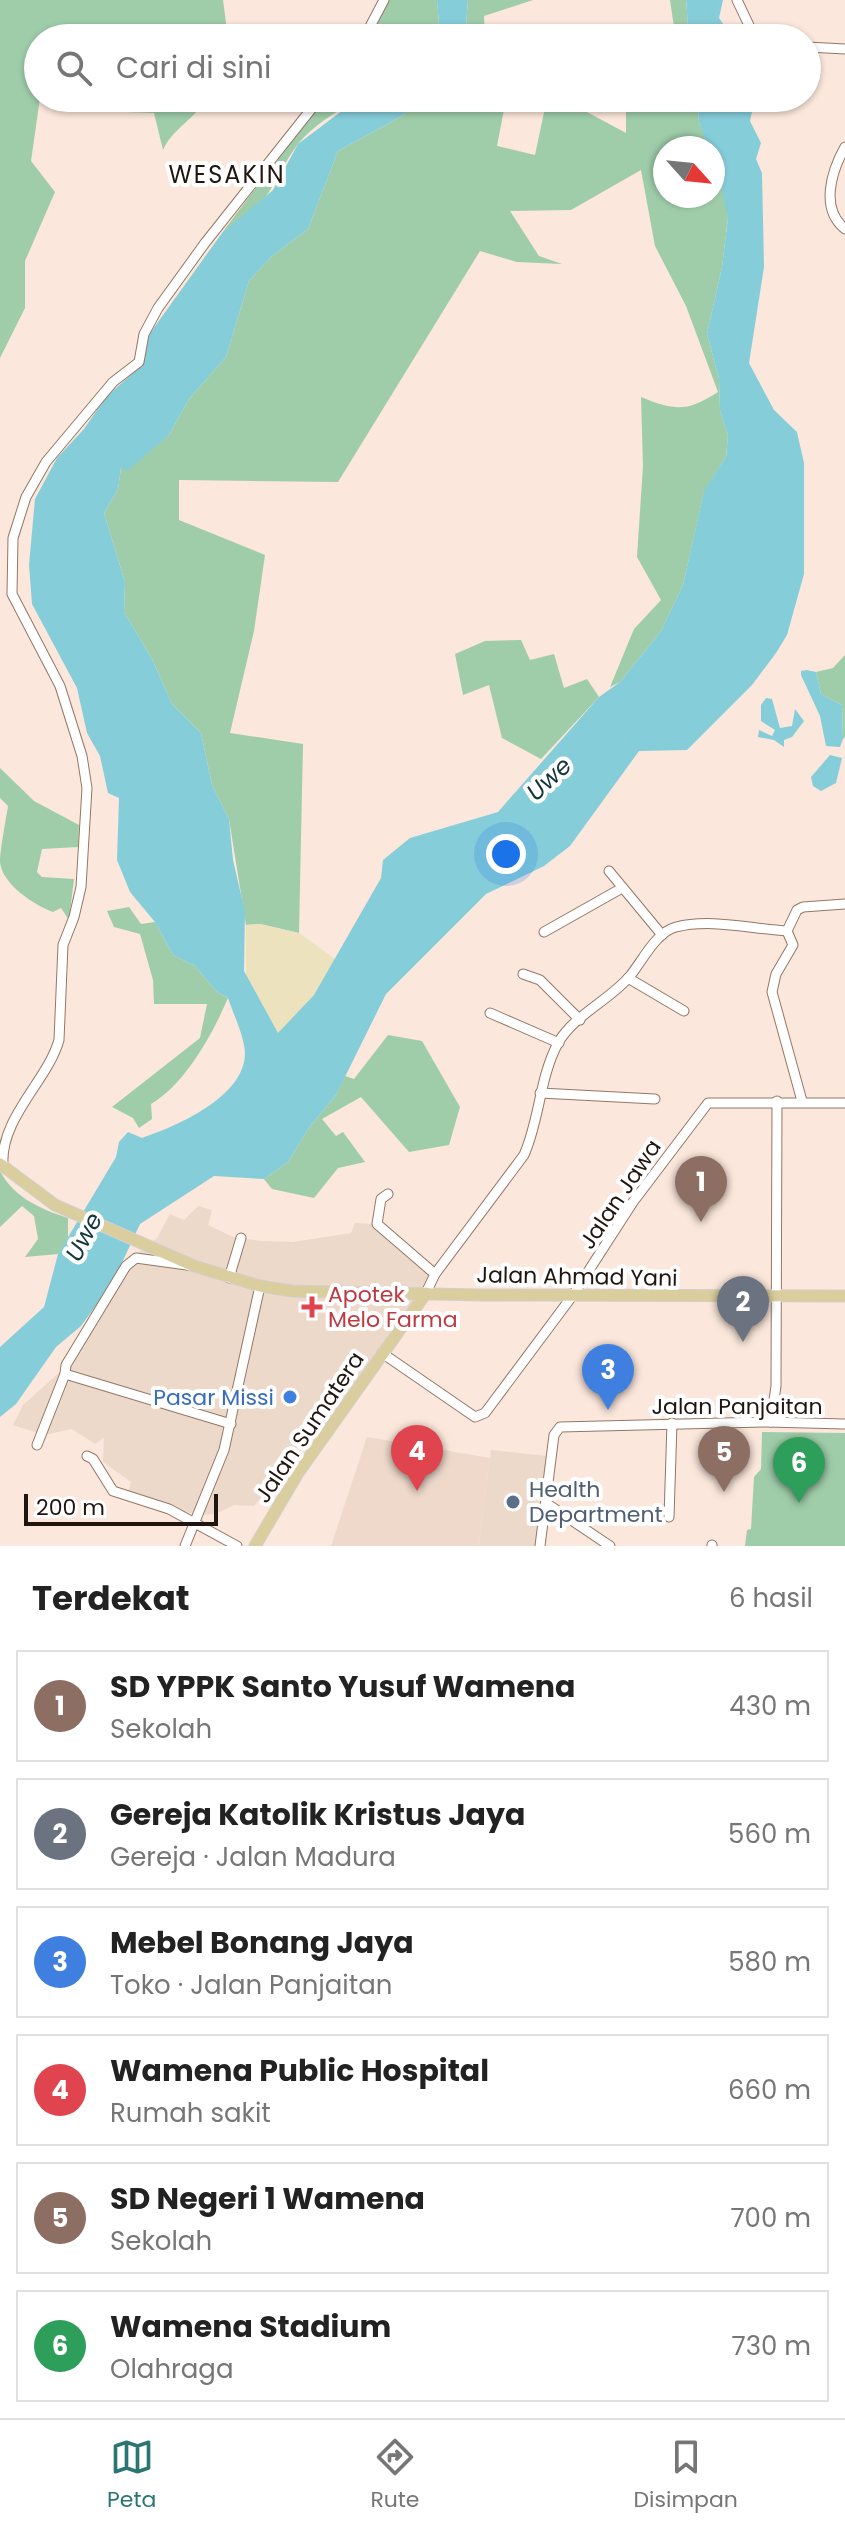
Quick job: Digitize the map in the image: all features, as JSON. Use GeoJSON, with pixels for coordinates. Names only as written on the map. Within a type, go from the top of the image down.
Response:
{"type":"FeatureCollection","features":[{"type":"Feature","properties":{"kind":"main road","name":"Jalan Ahmad Yani"},"geometry":{"type":"LineString","coordinates":[[1,1164],[55,1205],[194,1266],[260,1286],[292,1291],[845,1296]]}},
{"type":"Feature","properties":{"kind":"main road","name":"Jalan Sumatera"},"geometry":{"type":"LineString","coordinates":[[255,1546],[298,1473],[426,1293]]}},
{"type":"Feature","properties":{"kind":"street"},"geometry":{"type":"LineString","coordinates":[[371,24],[384,0]]}},
{"type":"Feature","properties":{"kind":"street"},"geometry":{"type":"LineString","coordinates":[[737,0],[748,24]]}},
{"type":"Feature","properties":{"kind":"street"},"geometry":{"type":"LineString","coordinates":[[821,48],[845,49]]}},
{"type":"Feature","properties":{"kind":"street"},"geometry":{"type":"LineString","coordinates":[[1,1164],[2,1149],[15,1109],[56,1052],[59,1040],[63,945],[81,887],[87,788],[82,756],[60,686],[12,594],[10,574],[16,526],[30,490],[46,462],[113,382],[139,362],[144,334],[158,308],[309,112]]}},
{"type":"Feature","properties":{"kind":"street"},"geometry":{"type":"LineString","coordinates":[[845,147],[836,165],[830,204],[831,214],[845,229]]}},
{"type":"Feature","properties":{"kind":"street"},"geometry":{"type":"LineString","coordinates":[[609,871],[662,935]]}},
{"type":"Feature","properties":{"kind":"street"},"geometry":{"type":"LineString","coordinates":[[544,932],[622,888]]}},
{"type":"Feature","properties":{"kind":"street"},"geometry":{"type":"LineString","coordinates":[[802,1101],[772,992],[776,974],[793,945],[787,931],[797,910],[845,904]]}},
{"type":"Feature","properties":{"kind":"street"},"geometry":{"type":"LineString","coordinates":[[426,1293],[435,1274],[524,1155],[533,1135],[540,1093],[559,1043],[628,978],[662,935],[673,927],[707,924],[787,931]]}},
{"type":"Feature","properties":{"kind":"street"},"geometry":{"type":"LineString","coordinates":[[523,974],[540,980],[580,1020]]}},
{"type":"Feature","properties":{"kind":"street"},"geometry":{"type":"LineString","coordinates":[[628,978],[684,1011]]}},
{"type":"Feature","properties":{"kind":"street"},"geometry":{"type":"LineString","coordinates":[[490,1013],[559,1043]]}},
{"type":"Feature","properties":{"kind":"street"},"geometry":{"type":"LineString","coordinates":[[540,1093],[655,1099]]}},
{"type":"Feature","properties":{"kind":"street"},"geometry":{"type":"LineString","coordinates":[[771,1422],[776,1386],[777,1101],[845,1103]]}},
{"type":"Feature","properties":{"kind":"street","name":"Jalan Jawa"},"geometry":{"type":"LineString","coordinates":[[382,1353],[475,1417],[485,1413],[573,1295],[633,1202],[708,1103],[777,1101]]}},
{"type":"Feature","properties":{"kind":"street"},"geometry":{"type":"LineString","coordinates":[[388,1194],[381,1199],[377,1224],[435,1274]]}},
{"type":"Feature","properties":{"kind":"street"},"geometry":{"type":"LineString","coordinates":[[229,1278],[241,1238]]}},
{"type":"Feature","properties":{"kind":"street"},"geometry":{"type":"LineString","coordinates":[[37,1445],[66,1365],[126,1266],[145,1257],[194,1266]]}},
{"type":"Feature","properties":{"kind":"street"},"geometry":{"type":"LineString","coordinates":[[185,1546],[231,1424],[260,1286]]}},
{"type":"Feature","properties":{"kind":"street"},"geometry":{"type":"LineString","coordinates":[[65,1374],[231,1424]]}},
{"type":"Feature","properties":{"kind":"street"},"geometry":{"type":"LineString","coordinates":[[669,1517],[672,1423]]}},
{"type":"Feature","properties":{"kind":"street","name":"Jalan Panjaitan"},"geometry":{"type":"LineString","coordinates":[[540,1546],[554,1435],[560,1427],[672,1423],[845,1424]]}},
{"type":"Feature","properties":{"kind":"street"},"geometry":{"type":"LineString","coordinates":[[87,1456],[93,1459],[113,1491],[169,1509],[237,1546]]}},
{"type":"Feature","properties":{"kind":"street"},"geometry":{"type":"LineString","coordinates":[[546,1503],[610,1546]]}},
{"type":"Feature","properties":{"kind":"shaded area"},"geometry":{"type":"Polygon","coordinates":[[[198,1206],[212,1210],[208,1225],[233,1237],[261,1241],[293,1242],[351,1233],[355,1223],[375,1224],[434,1277],[370,1370],[254,1506],[234,1505],[215,1514],[198,1515],[127,1497],[131,1482],[103,1462],[104,1438],[95,1444],[72,1429],[44,1435],[13,1425],[23,1405],[62,1370],[130,1259],[157,1238],[170,1214],[184,1220],[198,1206]]]}},
{"type":"Feature","properties":{"kind":"shaded area"},"geometry":{"type":"Polygon","coordinates":[[[367,1437],[490,1458],[479,1546],[331,1546],[367,1437]]]}},
{"type":"Feature","properties":{"kind":"shaded area","name":"Health Department"},"geometry":{"type":"Polygon","coordinates":[[[491,1450],[547,1456],[537,1546],[479,1546],[491,1450]]]}},
{"type":"Feature","properties":{"kind":"green space"},"geometry":{"type":"Polygon","coordinates":[[[0,0],[223,0],[226,24],[24,24],[24,112],[38,112],[31,161],[55,192],[25,261],[25,308],[0,358],[0,0]]]}},
{"type":"Feature","properties":{"kind":"green space"},"geometry":{"type":"Polygon","coordinates":[[[385,0],[437,0],[439,24],[372,24],[385,0]]]}},
{"type":"Feature","properties":{"kind":"green space"},"geometry":{"type":"Polygon","coordinates":[[[468,0],[533,0],[484,16],[484,24],[466,24],[468,0]]]}},
{"type":"Feature","properties":{"kind":"green space"},"geometry":{"type":"Polygon","coordinates":[[[670,0],[686,0],[688,24],[674,24],[670,0]]]}},
{"type":"Feature","properties":{"kind":"green space"},"geometry":{"type":"Polygon","coordinates":[[[127,112],[196,112],[163,150],[154,113],[127,112]]]}},
{"type":"Feature","properties":{"kind":"green space"},"geometry":{"type":"Polygon","coordinates":[[[313,112],[337,112],[298,144],[258,208],[237,227],[222,233],[313,112]]]}},
{"type":"Feature","properties":{"kind":"green space"},"geometry":{"type":"Polygon","coordinates":[[[406,112],[504,112],[497,146],[535,155],[544,112],[587,112],[626,133],[626,112],[698,112],[704,136],[653,136],[653,208],[725,208],[725,196],[728,218],[722,267],[707,334],[719,379],[720,411],[728,435],[726,457],[704,492],[683,585],[661,631],[620,682],[610,687],[634,629],[661,600],[637,557],[643,466],[641,397],[663,405],[681,407],[698,403],[718,392],[686,306],[655,246],[641,170],[571,210],[510,211],[539,256],[562,264],[517,262],[480,251],[338,482],[179,480],[179,520],[265,555],[254,631],[230,733],[303,744],[299,933],[260,924],[246,925],[229,819],[212,785],[201,733],[172,704],[153,661],[124,612],[125,582],[104,513],[118,489],[121,468],[169,435],[189,399],[226,357],[249,281],[271,257],[308,229],[338,151],[406,112]]]}},
{"type":"Feature","properties":{"kind":"green space"},"geometry":{"type":"Polygon","coordinates":[[[521,640],[530,660],[554,654],[564,688],[587,679],[599,697],[541,759],[502,738],[489,685],[463,695],[455,654],[485,641],[521,640]]]}},
{"type":"Feature","properties":{"kind":"green space"},"geometry":{"type":"Polygon","coordinates":[[[845,655],[843,739],[842,705],[821,694],[816,672],[833,668],[845,655]]]}},
{"type":"Feature","properties":{"kind":"green space"},"geometry":{"type":"Polygon","coordinates":[[[0,768],[34,801],[79,825],[78,847],[42,849],[37,872],[42,877],[74,879],[69,920],[61,908],[53,912],[28,899],[13,886],[2,870],[0,857],[8,806],[0,798],[0,768]]]}},
{"type":"Feature","properties":{"kind":"green space"},"geometry":{"type":"Polygon","coordinates":[[[129,907],[141,924],[155,922],[173,955],[195,966],[217,992],[228,998],[197,1057],[176,1084],[151,1104],[152,1119],[139,1128],[133,1118],[112,1107],[200,1038],[207,1004],[154,1004],[153,980],[140,934],[114,927],[107,911],[129,907]]]}},
{"type":"Feature","properties":{"kind":"green space"},"geometry":{"type":"Polygon","coordinates":[[[388,1035],[422,1041],[460,1107],[449,1145],[409,1152],[361,1097],[322,1119],[336,1136],[343,1132],[365,1162],[338,1168],[314,1198],[272,1189],[264,1179],[288,1162],[308,1129],[336,1095],[345,1076],[354,1079],[388,1035]]]}},
{"type":"Feature","properties":{"kind":"green space"},"geometry":{"type":"Polygon","coordinates":[[[0,1171],[21,1195],[38,1206],[68,1218],[68,1238],[58,1254],[25,1257],[38,1239],[34,1216],[22,1206],[0,1227],[0,1171]]]}},
{"type":"Feature","properties":{"kind":"green space"},"geometry":{"type":"Polygon","coordinates":[[[762,1432],[845,1433],[845,1546],[745,1546],[747,1530],[751,1529],[754,1477],[761,1469],[762,1432]]]}},
{"type":"Feature","properties":{"kind":"sand"},"geometry":{"type":"Polygon","coordinates":[[[260,924],[299,933],[335,959],[314,995],[278,1034],[246,979],[246,925],[260,924]]]}},
{"type":"Feature","properties":{"kind":"water"},"geometry":{"type":"Polygon","coordinates":[[[437,0],[468,0],[466,24],[439,23],[437,0]]]}},
{"type":"Feature","properties":{"kind":"water"},"geometry":{"type":"Polygon","coordinates":[[[686,0],[723,0],[719,18],[723,24],[688,24],[686,0]]]}},
{"type":"Feature","properties":{"kind":"water","name":"Uwe"},"geometry":{"type":"Polygon","coordinates":[[[340,112],[406,112],[338,151],[308,229],[271,257],[249,281],[226,357],[189,399],[169,435],[128,470],[121,468],[118,489],[104,513],[125,582],[124,612],[153,661],[172,704],[201,733],[212,785],[229,819],[233,860],[245,912],[244,971],[278,1033],[314,995],[381,878],[383,860],[410,838],[498,812],[599,697],[620,682],[661,631],[683,585],[704,491],[726,457],[728,435],[720,411],[719,379],[707,334],[722,267],[728,218],[725,204],[725,136],[704,136],[698,112],[752,112],[750,121],[761,143],[756,159],[762,173],[764,267],[749,363],[774,410],[797,432],[804,463],[804,574],[787,635],[752,685],[687,750],[639,751],[570,846],[544,866],[486,894],[386,994],[336,1095],[308,1129],[288,1162],[264,1179],[214,1176],[140,1224],[113,1282],[81,1326],[56,1347],[16,1404],[0,1417],[0,1347],[44,1307],[58,1254],[116,1157],[119,1142],[128,1132],[142,1138],[193,1116],[226,1092],[244,1062],[243,1039],[228,998],[217,992],[195,966],[173,955],[155,922],[130,892],[117,860],[119,798],[108,793],[100,756],[87,733],[77,688],[32,604],[29,565],[35,499],[57,458],[84,429],[106,397],[143,364],[148,336],[222,233],[273,190],[298,144],[340,112]]]}},
{"type":"Feature","properties":{"kind":"water"},"geometry":{"type":"Polygon","coordinates":[[[801,671],[816,672],[821,694],[842,705],[843,739],[840,747],[826,746],[820,716],[801,675],[801,671]]]}},
{"type":"Feature","properties":{"kind":"water"},"geometry":{"type":"Polygon","coordinates":[[[766,698],[772,699],[780,728],[792,726],[795,709],[804,721],[792,737],[784,740],[784,747],[774,740],[758,737],[759,730],[772,736],[775,730],[761,721],[761,705],[766,698]]]}},
{"type":"Feature","properties":{"kind":"water"},"geometry":{"type":"Polygon","coordinates":[[[830,755],[842,758],[836,783],[821,791],[813,786],[811,777],[830,755]]]}},
{"type":"Feature","properties":{"kind":"place","name":"SD YPPK Santo Yusuf Wamena"},"geometry":{"type":"Point","coordinates":[701,1222]}},
{"type":"Feature","properties":{"kind":"place","name":"Apotek Melo Farma"},"geometry":{"type":"Point","coordinates":[312,1307]}},
{"type":"Feature","properties":{"kind":"place","name":"Gereja Katolik Kristus Jaya"},"geometry":{"type":"Point","coordinates":[743,1342]}},
{"type":"Feature","properties":{"kind":"place","name":"Pasar Missi"},"geometry":{"type":"Point","coordinates":[290,1397]}},
{"type":"Feature","properties":{"kind":"place","name":"Mebel Bonang Jaya"},"geometry":{"type":"Point","coordinates":[608,1410]}},
{"type":"Feature","properties":{"kind":"place","name":"Wamena Public Hospital"},"geometry":{"type":"Point","coordinates":[417,1491]}},
{"type":"Feature","properties":{"kind":"place","name":"SD Negeri 1 Wamena"},"geometry":{"type":"Point","coordinates":[724,1492]}},
{"type":"Feature","properties":{"kind":"place","name":"Health Department"},"geometry":{"type":"Point","coordinates":[513,1502]}},
{"type":"Feature","properties":{"kind":"place","name":"Wamena Stadium"},"geometry":{"type":"Point","coordinates":[799,1503]}},
{"type":"Feature","properties":{"kind":"district","name":"WESAKIN"},"geometry":{"type":"Point","coordinates":[227,175]}}]}
